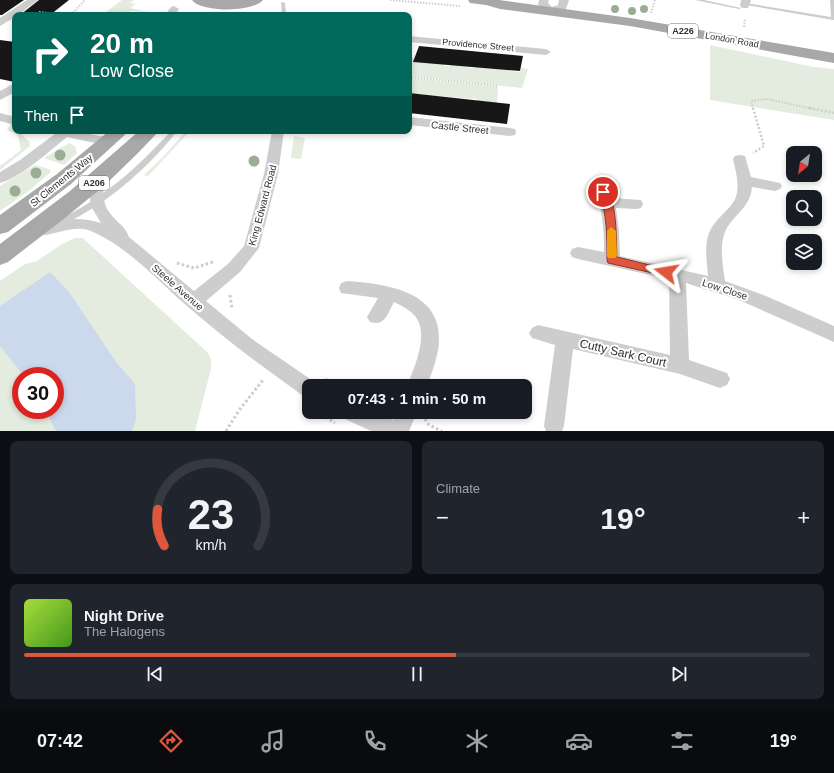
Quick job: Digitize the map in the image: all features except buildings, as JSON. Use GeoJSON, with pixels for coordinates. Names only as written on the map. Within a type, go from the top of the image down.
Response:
{"type":"FeatureCollection","features":[{"type":"Feature","properties":{"kind":"main road"},"geometry":{"type":"LineString","coordinates":[[200,0],[212,4],[225,5],[256,0]]}},
{"type":"Feature","properties":{"kind":"main road"},"geometry":{"type":"LineString","coordinates":[[200,0],[203,12]]}},
{"type":"Feature","properties":{"kind":"main road"},"geometry":{"type":"LineString","coordinates":[[242,12],[256,0]]}},
{"type":"Feature","properties":{"kind":"main road","name":"London Road"},"geometry":{"type":"LineString","coordinates":[[486,2],[500,5],[553,4],[630,22],[834,58]]}},
{"type":"Feature","properties":{"kind":"main road","name":"A206"},"geometry":{"type":"LineString","coordinates":[[0,256],[34,231],[96,191],[123,158],[147,134]]}},
{"type":"Feature","properties":{"kind":"main road","name":"St Clements Way"},"geometry":{"type":"LineString","coordinates":[[0,226],[64,179],[114,136]]}},
{"type":"Feature","properties":{"kind":"street"},"geometry":{"type":"LineString","coordinates":[[15,12],[33,0]]}},
{"type":"Feature","properties":{"kind":"street"},"geometry":{"type":"LineString","coordinates":[[2,21],[12,14]]}},
{"type":"Feature","properties":{"kind":"street","name":"Providence Street"},"geometry":{"type":"LineString","coordinates":[[412,39],[546,52]]}},
{"type":"Feature","properties":{"kind":"street"},"geometry":{"type":"LineString","coordinates":[[0,96],[12,89]]}},
{"type":"Feature","properties":{"kind":"street"},"geometry":{"type":"LineString","coordinates":[[0,117],[12,120]]}},
{"type":"Feature","properties":{"kind":"street","name":"Castle Street"},"geometry":{"type":"LineString","coordinates":[[412,121],[510,132]]}},
{"type":"Feature","properties":{"kind":"street"},"geometry":{"type":"LineString","coordinates":[[0,178],[25,163],[61,134]]}},
{"type":"Feature","properties":{"kind":"street"},"geometry":{"type":"LineString","coordinates":[[88,134],[114,136]]}},
{"type":"Feature","properties":{"kind":"street","name":"King Edward Road"},"geometry":{"type":"LineString","coordinates":[[193,301],[234,268],[251,248],[271,174],[278,134]]}},
{"type":"Feature","properties":{"kind":"street"},"geometry":{"type":"LineString","coordinates":[[716,285],[715,238],[723,222],[742,202],[744,193],[744,181],[740,159]]}},
{"type":"Feature","properties":{"kind":"street"},"geometry":{"type":"LineString","coordinates":[[744,181],[775,186]]}},
{"type":"Feature","properties":{"kind":"street"},"geometry":{"type":"LineString","coordinates":[[599,185],[608,203],[611,223],[612,260]]}},
{"type":"Feature","properties":{"kind":"street"},"geometry":{"type":"LineString","coordinates":[[96,191],[101,212],[120,232],[122,240]]}},
{"type":"Feature","properties":{"kind":"street"},"geometry":{"type":"LineString","coordinates":[[608,203],[636,204]]}},
{"type":"Feature","properties":{"kind":"street","name":"Steele Avenue"},"geometry":{"type":"LineString","coordinates":[[34,231],[64,225],[84,224],[96,227],[122,240],[258,354],[308,379]]}},
{"type":"Feature","properties":{"kind":"street","name":"Low Close"},"geometry":{"type":"LineString","coordinates":[[578,253],[716,285],[772,306],[834,334]]}},
{"type":"Feature","properties":{"kind":"street","name":"Cutty Sark Court"},"geometry":{"type":"LineString","coordinates":[[677,275],[680,366]]}},
{"type":"Feature","properties":{"kind":"street"},"geometry":{"type":"LineString","coordinates":[[347,288],[372,290],[391,294],[404,300],[419,310],[426,318],[429,324],[429,347],[419,379]]}},
{"type":"Feature","properties":{"kind":"street"},"geometry":{"type":"LineString","coordinates":[[376,317],[391,294]]}},
{"type":"Feature","properties":{"kind":"street","name":"Cutty Sark Court"},"geometry":{"type":"LineString","coordinates":[[538,333],[680,366],[720,379]]}},
{"type":"Feature","properties":{"kind":"street","name":"Cutty Sark Court"},"geometry":{"type":"LineString","coordinates":[[554,426],[565,340]]}},
{"type":"Feature","properties":{"kind":"street"},"geometry":{"type":"LineString","coordinates":[[349,419],[394,431]]}},
{"type":"Feature","properties":{"kind":"street"},"geometry":{"type":"LineString","coordinates":[[400,431],[410,419]]}},
{"type":"Feature","properties":{"kind":"lane"},"geometry":{"type":"LineString","coordinates":[[697,0],[744,5],[833,19],[832,0]]}},
{"type":"Feature","properties":{"kind":"lane"},"geometry":{"type":"LineString","coordinates":[[283,3],[284,12]]}},
{"type":"Feature","properties":{"kind":"lane"},"geometry":{"type":"LineString","coordinates":[[96,191],[122,182],[146,161],[171,134]]}},
{"type":"Feature","properties":{"kind":"path"},"geometry":{"type":"LineString","coordinates":[[74,12],[85,0]]}},
{"type":"Feature","properties":{"kind":"path"},"geometry":{"type":"LineString","coordinates":[[390,0],[486,2]]}},
{"type":"Feature","properties":{"kind":"path"},"geometry":{"type":"LineString","coordinates":[[649,18],[655,0]]}},
{"type":"Feature","properties":{"kind":"path"},"geometry":{"type":"LineString","coordinates":[[18,10],[37,12]]}},
{"type":"Feature","properties":{"kind":"path"},"geometry":{"type":"LineString","coordinates":[[412,77],[498,86]]}},
{"type":"Feature","properties":{"kind":"path"},"geometry":{"type":"LineString","coordinates":[[740,159],[764,146],[751,101],[767,99],[834,113]]}},
{"type":"Feature","properties":{"kind":"path"},"geometry":{"type":"LineString","coordinates":[[172,260],[194,268],[206,265],[218,259]]}},
{"type":"Feature","properties":{"kind":"path"},"geometry":{"type":"LineString","coordinates":[[232,290],[229,299],[234,312]]}},
{"type":"Feature","properties":{"kind":"path"},"geometry":{"type":"LineString","coordinates":[[226,431],[240,409],[264,380]]}},
{"type":"Feature","properties":{"kind":"path"},"geometry":{"type":"LineString","coordinates":[[425,419],[429,425],[442,431]]}},
{"type":"Feature","properties":{"kind":"shaded area"},"geometry":{"type":"Polygon","coordinates":[[[122,0],[134,0],[130,3],[136,4],[130,8],[148,12],[131,11],[106,12],[122,0]]]}},
{"type":"Feature","properties":{"kind":"shaded area"},"geometry":{"type":"Polygon","coordinates":[[[710,45],[814,67],[834,69],[834,120],[710,100],[710,45]]]}},
{"type":"Feature","properties":{"kind":"shaded area"},"geometry":{"type":"Polygon","coordinates":[[[447,57],[444,66],[450,66],[452,61],[466,64],[466,67],[474,68],[476,63],[511,67],[511,71],[520,72],[521,68],[528,69],[522,88],[412,76],[412,58],[414,58],[414,60],[440,64],[447,57]]]}},
{"type":"Feature","properties":{"kind":"shaded area"},"geometry":{"type":"Polygon","coordinates":[[[412,78],[498,87],[497,103],[477,104],[477,99],[412,94],[412,78]]]}},
{"type":"Feature","properties":{"kind":"shaded area"},"geometry":{"type":"Polygon","coordinates":[[[11,124],[12,124],[12,132],[7,130],[11,124]]]}},
{"type":"Feature","properties":{"kind":"shaded area"},"geometry":{"type":"Polygon","coordinates":[[[16,134],[22,134],[29,141],[30,146],[0,170],[0,166],[21,150],[18,135],[16,134]]]}},
{"type":"Feature","properties":{"kind":"shaded area"},"geometry":{"type":"Polygon","coordinates":[[[183,134],[187,134],[148,176],[144,175],[164,156],[183,134]]]}},
{"type":"Feature","properties":{"kind":"shaded area"},"geometry":{"type":"Polygon","coordinates":[[[294,136],[305,138],[301,159],[291,158],[294,136]]]}},
{"type":"Feature","properties":{"kind":"shaded area"},"geometry":{"type":"Polygon","coordinates":[[[69,143],[75,146],[77,153],[64,165],[44,158],[69,143]]]}},
{"type":"Feature","properties":{"kind":"shaded area"},"geometry":{"type":"Polygon","coordinates":[[[35,165],[49,169],[51,172],[30,190],[0,211],[0,186],[35,165]]]}},
{"type":"Feature","properties":{"kind":"shaded area"},"geometry":{"type":"Polygon","coordinates":[[[75,238],[83,238],[208,353],[211,359],[211,369],[195,431],[0,431],[0,281],[25,264],[37,261],[62,244],[75,238]]]}},
{"type":"Feature","properties":{"kind":"water"},"geometry":{"type":"Polygon","coordinates":[[[50,272],[69,292],[116,362],[135,384],[136,419],[132,431],[56,431],[50,419],[64,419],[64,367],[17,367],[0,346],[0,306],[50,272]]]}},
{"type":"Feature","properties":{"kind":"slow traffic"},"geometry":{"type":"LineString","coordinates":[[611,231],[612,256]]}},
{"type":"Feature","properties":{"kind":"route"},"geometry":{"type":"LineString","coordinates":[[603,192],[608,205],[611,223],[612,260],[666,272]]}}]}
